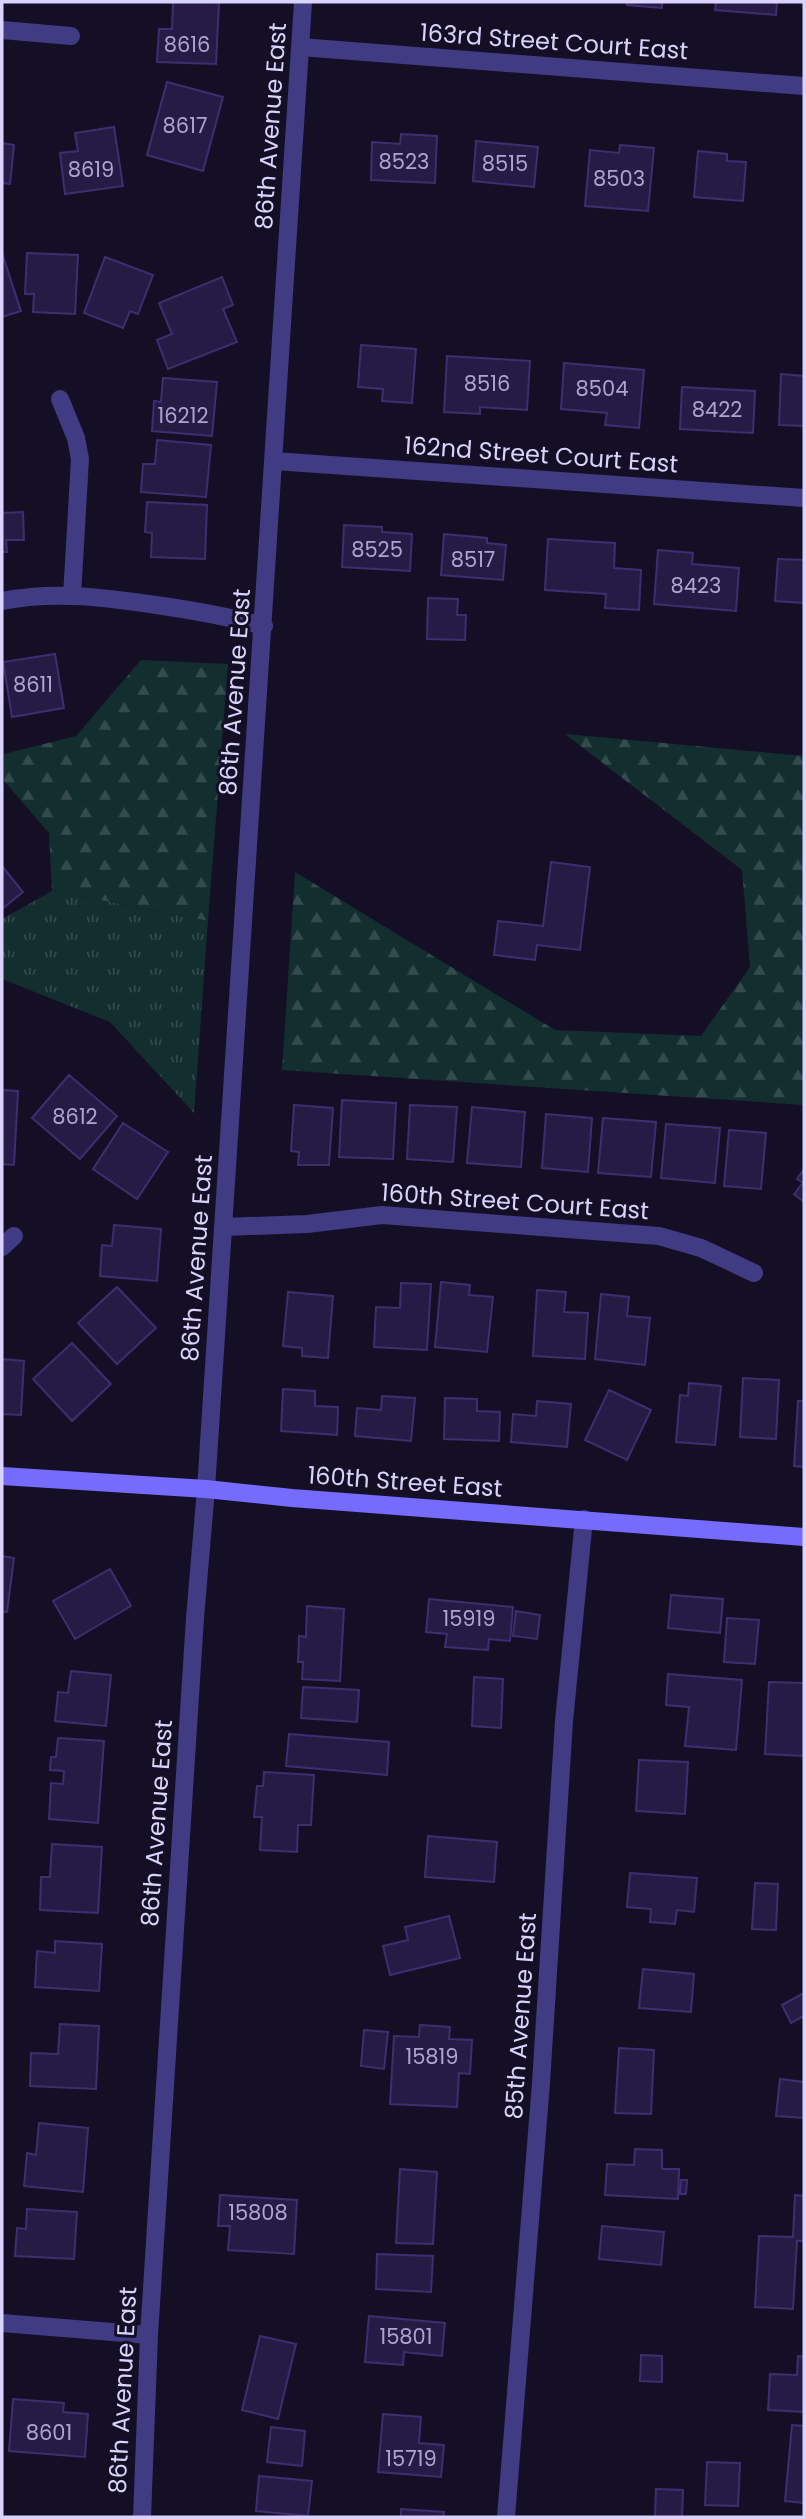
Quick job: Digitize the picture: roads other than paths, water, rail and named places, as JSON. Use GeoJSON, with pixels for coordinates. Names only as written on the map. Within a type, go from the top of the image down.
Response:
{"type":"FeatureCollection","features":[{"type":"Feature","properties":{"kind":"main road","name":"160th Street East"},"geometry":{"type":"LineString","coordinates":[[2,1476],[206,1489],[804,1537]]}},
{"type":"Feature","properties":{"kind":"street","name":"86th Avenue East"},"geometry":{"type":"LineString","coordinates":[[142,2517],[149,2335],[195,1618],[264,626],[303,2]]}},
{"type":"Feature","properties":{"kind":"street"},"geometry":{"type":"LineString","coordinates":[[2,30],[71,36]]}},
{"type":"Feature","properties":{"kind":"street","name":"163rd Street Court East"},"geometry":{"type":"LineString","coordinates":[[300,47],[804,86]]}},
{"type":"Feature","properties":{"kind":"street"},"geometry":{"type":"LineString","coordinates":[[60,399],[76,439],[80,459],[72,596]]}},
{"type":"Feature","properties":{"kind":"street","name":"162nd Street Court East"},"geometry":{"type":"LineString","coordinates":[[274,461],[804,498]]}},
{"type":"Feature","properties":{"kind":"street"},"geometry":{"type":"LineString","coordinates":[[2,601],[30,595],[99,596],[230,617],[264,626]]}},
{"type":"Feature","properties":{"kind":"street","name":"160th Street Court East"},"geometry":{"type":"LineString","coordinates":[[224,1227],[307,1224],[383,1215],[659,1236],[701,1248],[754,1273]]}},
{"type":"Feature","properties":{"kind":"street","name":"85th Avenue East"},"geometry":{"type":"LineString","coordinates":[[506,2517],[541,2083],[564,1721],[584,1519]]}},
{"type":"Feature","properties":{"kind":"street"},"geometry":{"type":"LineString","coordinates":[[2,2323],[149,2335]]}}]}
